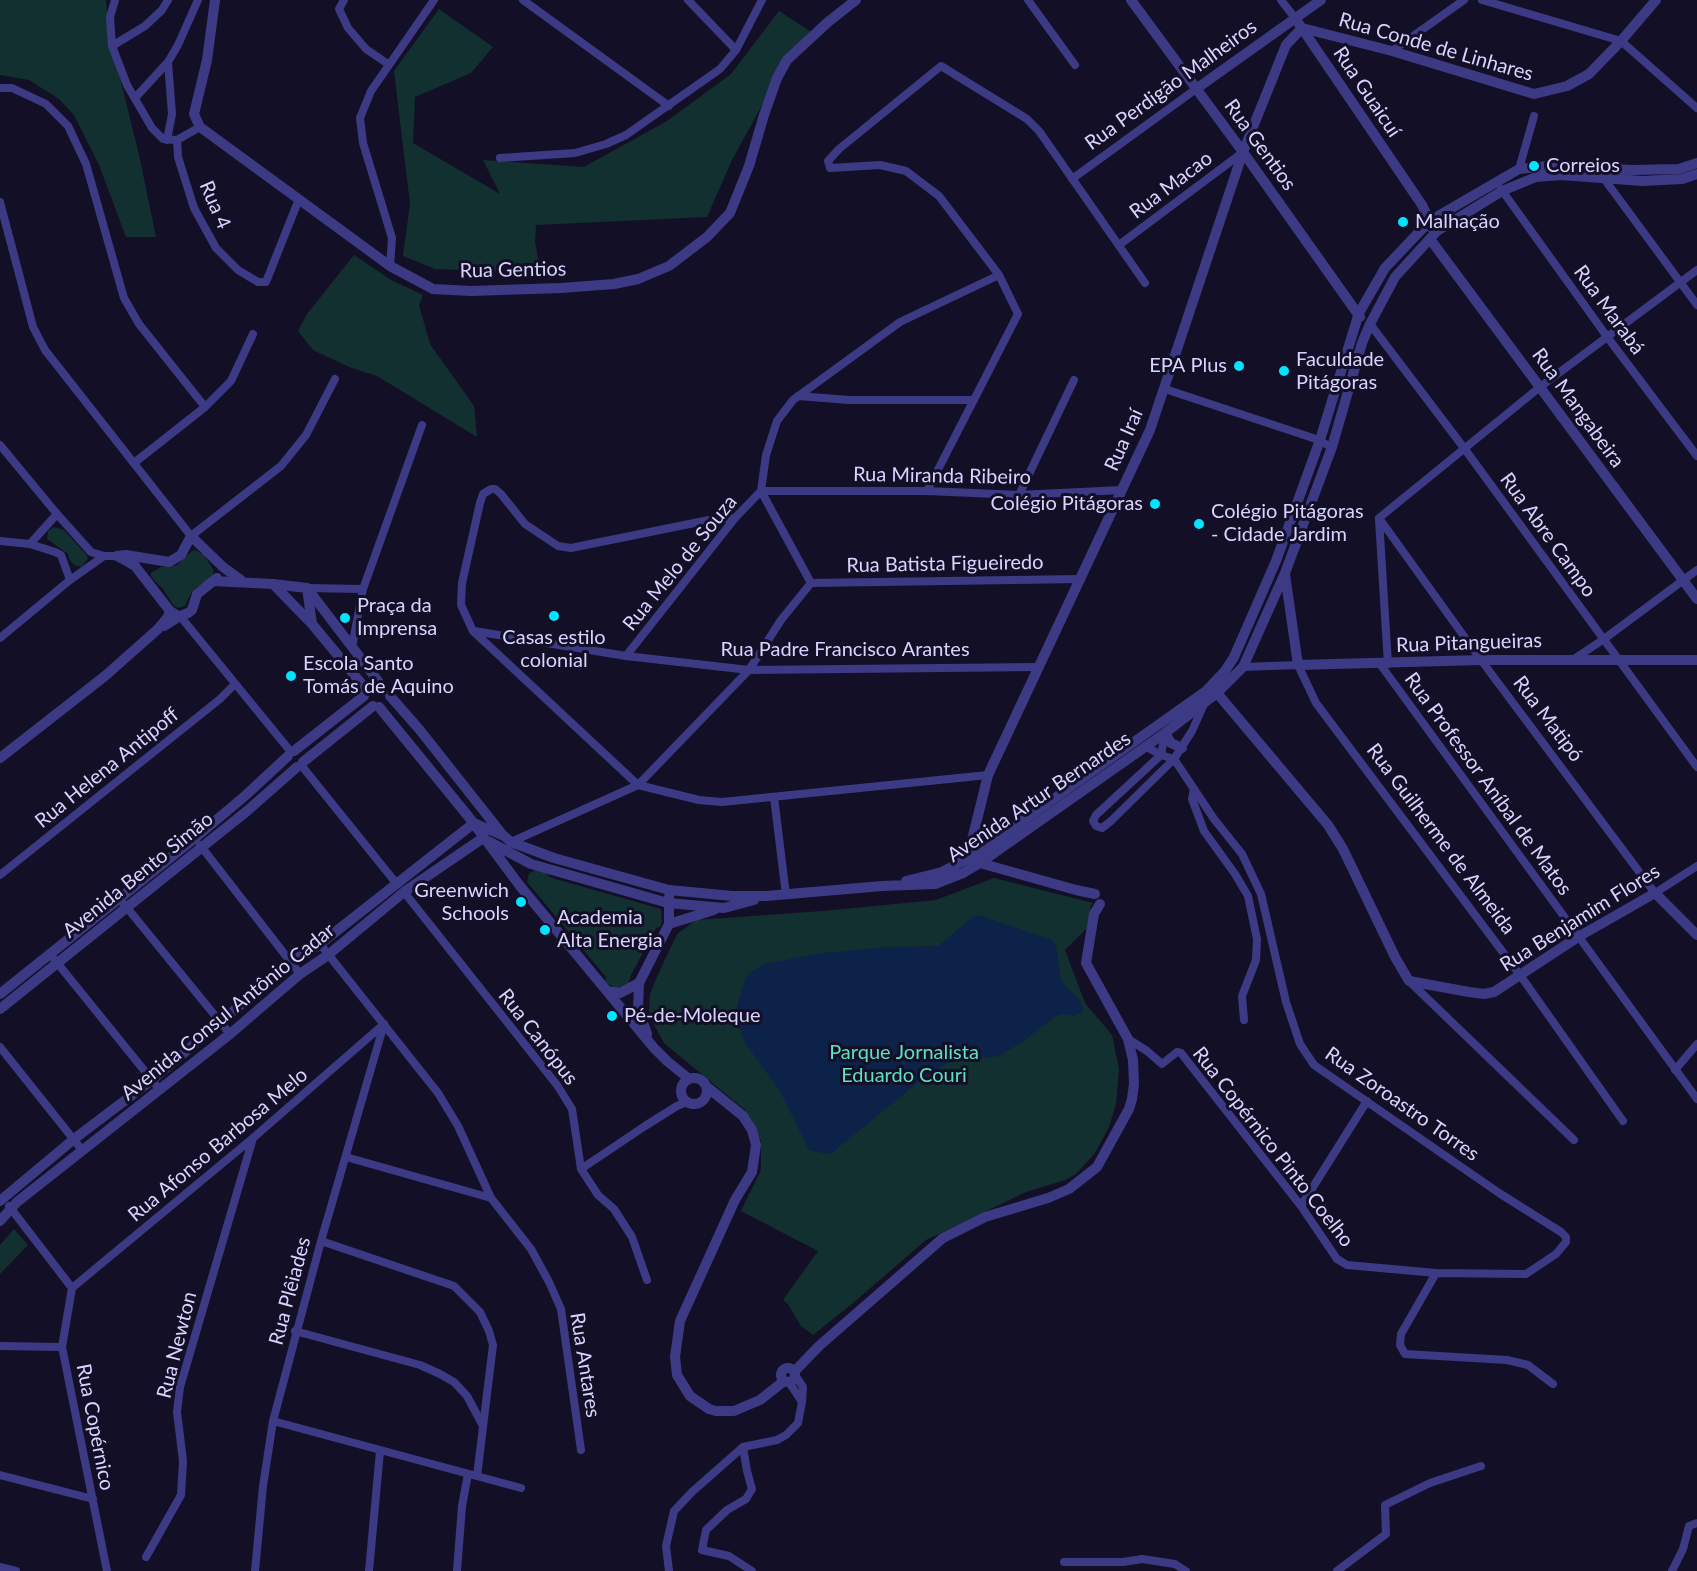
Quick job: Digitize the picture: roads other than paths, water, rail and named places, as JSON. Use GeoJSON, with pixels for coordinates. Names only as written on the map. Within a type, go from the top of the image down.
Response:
{"type":"FeatureCollection","features":[{"type":"Feature","properties":{"kind":"street"},"geometry":{"type":"LineString","coordinates":[[114,0],[110,17],[112,46],[127,86],[152,128],[167,140],[177,140],[200,127],[194,114],[207,60],[215,0]]}},
{"type":"Feature","properties":{"kind":"street"},"geometry":{"type":"LineString","coordinates":[[112,46],[145,26],[162,10],[168,0]]}},
{"type":"Feature","properties":{"kind":"street"},"geometry":{"type":"LineString","coordinates":[[135,98],[168,62],[198,0]]}},
{"type":"Feature","properties":{"kind":"street"},"geometry":{"type":"LineString","coordinates":[[344,0],[339,9],[348,28],[366,49],[388,64]]}},
{"type":"Feature","properties":{"kind":"street"},"geometry":{"type":"LineString","coordinates":[[390,266],[392,238],[363,143],[360,118],[370,91],[434,0]]}},
{"type":"Feature","properties":{"kind":"street"},"geometry":{"type":"LineString","coordinates":[[523,0],[669,106]]}},
{"type":"Feature","properties":{"kind":"street"},"geometry":{"type":"LineString","coordinates":[[688,0],[736,50]]}},
{"type":"Feature","properties":{"kind":"street"},"geometry":{"type":"LineString","coordinates":[[500,158],[575,153],[606,144],[626,135],[720,69],[736,50],[762,0]]}},
{"type":"Feature","properties":{"kind":"street","name":"Rua Gentios"},"geometry":{"type":"LineString","coordinates":[[200,127],[390,266],[433,289],[471,291],[614,284],[654,273],[669,266],[707,237],[730,213],[749,166],[777,78],[787,60],[856,0]]}},
{"type":"Feature","properties":{"kind":"street"},"geometry":{"type":"LineString","coordinates":[[1028,0],[1075,65]]}},
{"type":"Feature","properties":{"kind":"street","name":"Rua Gentios"},"geometry":{"type":"LineString","coordinates":[[1131,0],[1359,313]]}},
{"type":"Feature","properties":{"kind":"street","name":"Rua Guaicuí"},"geometry":{"type":"LineString","coordinates":[[1281,0],[1422,206],[1441,228]]}},
{"type":"Feature","properties":{"kind":"street","name":"Rua Perdigão Malheiros"},"geometry":{"type":"LineString","coordinates":[[1072,178],[1321,0]]}},
{"type":"Feature","properties":{"kind":"street"},"geometry":{"type":"LineString","coordinates":[[1392,51],[1464,0]]}},
{"type":"Feature","properties":{"kind":"street"},"geometry":{"type":"LineString","coordinates":[[1482,0],[1621,41],[1697,108]]}},
{"type":"Feature","properties":{"kind":"street","name":"Rua Conde de Linhares"},"geometry":{"type":"LineString","coordinates":[[1302,28],[1392,51],[1534,94],[1567,86],[1589,74],[1656,0]]}},
{"type":"Feature","properties":{"kind":"street","name":"Rua Iraí"},"geometry":{"type":"LineString","coordinates":[[959,870],[972,840],[988,775],[1150,430],[1243,152],[1286,45],[1302,28]]}},
{"type":"Feature","properties":{"kind":"street"},"geometry":{"type":"LineString","coordinates":[[167,140],[172,114],[168,62]]}},
{"type":"Feature","properties":{"kind":"street"},"geometry":{"type":"LineString","coordinates":[[927,491],[1018,314],[999,275],[939,196],[906,171],[880,165],[830,168],[828,161],[839,149],[941,66],[1026,119],[1039,130],[1144,283]]}},
{"type":"Feature","properties":{"kind":"street"},"geometry":{"type":"LineString","coordinates":[[0,88],[12,88],[46,104],[68,126],[86,164],[124,298],[139,324],[206,407]]}},
{"type":"Feature","properties":{"kind":"street"},"geometry":{"type":"LineString","coordinates":[[1243,667],[1285,573],[1332,447],[1362,343],[1370,324],[1395,277],[1430,239],[1441,228],[1499,187],[1519,169],[1533,116]]}},
{"type":"Feature","properties":{"kind":"street"},"geometry":{"type":"LineString","coordinates":[[1230,134],[1240,136],[1251,134]]}},
{"type":"Feature","properties":{"kind":"street","name":"Rua 4"},"geometry":{"type":"LineString","coordinates":[[177,140],[178,157],[194,208],[216,248],[238,270],[258,282],[266,282],[299,199]]}},
{"type":"Feature","properties":{"kind":"street","name":"Rua Macao"},"geometry":{"type":"LineString","coordinates":[[1119,245],[1243,152]]}},
{"type":"Feature","properties":{"kind":"street"},"geometry":{"type":"LineString","coordinates":[[1519,169],[1558,165],[1631,170],[1679,169],[1697,163]]}},
{"type":"Feature","properties":{"kind":"street"},"geometry":{"type":"LineString","coordinates":[[1605,180],[1615,172],[1631,170]]}},
{"type":"Feature","properties":{"kind":"street"},"geometry":{"type":"LineString","coordinates":[[1499,187],[1544,176],[1561,175],[1642,181],[1682,179],[1697,174]]}},
{"type":"Feature","properties":{"kind":"street"},"geometry":{"type":"LineString","coordinates":[[1605,180],[1697,305]]}},
{"type":"Feature","properties":{"kind":"street","name":"Avenida Artur Bernardes"},"geometry":{"type":"LineString","coordinates":[[977,860],[988,846],[1206,691],[1225,671],[1234,657],[1276,561],[1320,441],[1359,313],[1385,268],[1434,219],[1499,187]]}},
{"type":"Feature","properties":{"kind":"street","name":"Rua Marabá"},"geometry":{"type":"LineString","coordinates":[[1499,187],[1697,456]]}},
{"type":"Feature","properties":{"kind":"street"},"geometry":{"type":"LineString","coordinates":[[0,201],[33,327],[54,363],[191,536],[223,567],[243,582]]}},
{"type":"Feature","properties":{"kind":"street"},"geometry":{"type":"LineString","coordinates":[[1430,239],[1434,219]]}},
{"type":"Feature","properties":{"kind":"street","name":"Rua Mangabeira"},"geometry":{"type":"LineString","coordinates":[[1430,239],[1697,600]]}},
{"type":"Feature","properties":{"kind":"street"},"geometry":{"type":"LineString","coordinates":[[1384,664],[1379,518],[1540,387],[1697,270]]}},
{"type":"Feature","properties":{"kind":"street"},"geometry":{"type":"LineString","coordinates":[[364,692],[370,682],[378,681],[386,684],[390,696],[507,839],[638,785],[749,670],[781,620],[811,583],[761,491],[766,455],[777,421],[798,396],[900,322],[999,275]]}},
{"type":"Feature","properties":{"kind":"street"},"geometry":{"type":"LineString","coordinates":[[1359,313],[1363,328],[1362,343]]}},
{"type":"Feature","properties":{"kind":"street","name":"Rua Abre Campo"},"geometry":{"type":"LineString","coordinates":[[1370,324],[1464,448],[1697,767]]}},
{"type":"Feature","properties":{"kind":"street"},"geometry":{"type":"LineString","coordinates":[[134,463],[206,407],[231,381],[253,334]]}},
{"type":"Feature","properties":{"kind":"street"},"geometry":{"type":"LineString","coordinates":[[0,445],[91,552],[104,556],[126,555],[170,562],[176,560],[186,548],[191,536],[281,466],[306,435],[335,379]]}},
{"type":"Feature","properties":{"kind":"street"},"geometry":{"type":"LineString","coordinates":[[1019,495],[1074,380]]}},
{"type":"Feature","properties":{"kind":"street"},"geometry":{"type":"LineString","coordinates":[[1165,389],[1332,447]]}},
{"type":"Feature","properties":{"kind":"street"},"geometry":{"type":"LineString","coordinates":[[798,396],[849,400],[974,400]]}},
{"type":"Feature","properties":{"kind":"street"},"geometry":{"type":"LineString","coordinates":[[352,647],[363,589],[422,425]]}},
{"type":"Feature","properties":{"kind":"street"},"geometry":{"type":"LineString","coordinates":[[735,518],[708,520],[571,548],[558,546],[525,524],[501,494],[491,489],[483,494],[480,503],[462,583],[461,606],[473,631],[638,785],[699,800],[722,802],[988,775]]}},
{"type":"Feature","properties":{"kind":"street","name":"Rua Miranda Ribeiro"},"geometry":{"type":"LineString","coordinates":[[761,491],[927,491],[1019,495],[1122,490]]}},
{"type":"Feature","properties":{"kind":"street","name":"Rua Melo de Souza"},"geometry":{"type":"LineString","coordinates":[[626,656],[735,518],[761,491]]}},
{"type":"Feature","properties":{"kind":"street"},"geometry":{"type":"LineString","coordinates":[[30,544],[57,514]]}},
{"type":"Feature","properties":{"kind":"street","name":"Rua Matipó"},"geometry":{"type":"LineString","coordinates":[[1379,518],[1481,660],[1655,893],[1697,935]]}},
{"type":"Feature","properties":{"kind":"street"},"geometry":{"type":"LineString","coordinates":[[0,541],[30,544],[61,555],[70,580]]}},
{"type":"Feature","properties":{"kind":"street"},"geometry":{"type":"LineString","coordinates":[[186,548],[201,546]]}},
{"type":"Feature","properties":{"kind":"street"},"geometry":{"type":"LineString","coordinates":[[0,638],[70,580],[104,556]]}},
{"type":"Feature","properties":{"kind":"street"},"geometry":{"type":"LineString","coordinates":[[117,556],[135,566],[291,753],[302,754],[300,765],[396,883]]}},
{"type":"Feature","properties":{"kind":"street"},"geometry":{"type":"LineString","coordinates":[[144,578],[151,565],[157,561]]}},
{"type":"Feature","properties":{"kind":"street","name":"Rua Guilherme de Almeida"},"geometry":{"type":"LineString","coordinates":[[1276,561],[1285,573],[1298,666],[1316,703],[1520,975],[1623,1121]]}},
{"type":"Feature","properties":{"kind":"street"},"geometry":{"type":"LineString","coordinates":[[0,758],[105,676],[158,629],[168,617],[175,613],[192,610],[197,594],[217,578],[223,567]]}},
{"type":"Feature","properties":{"kind":"street"},"geometry":{"type":"LineString","coordinates":[[1574,659],[1697,570]]}},
{"type":"Feature","properties":{"kind":"street","name":"Rua Batista Figueiredo"},"geometry":{"type":"LineString","coordinates":[[811,583],[1080,579]]}},
{"type":"Feature","properties":{"kind":"street"},"geometry":{"type":"LineString","coordinates":[[213,581],[307,588],[363,589]]}},
{"type":"Feature","properties":{"kind":"street"},"geometry":{"type":"LineString","coordinates":[[273,584],[312,624],[364,692],[368,704],[375,706],[474,823],[520,886],[654,1048],[686,1082],[685,1100]]}},
{"type":"Feature","properties":{"kind":"street"},"geometry":{"type":"LineString","coordinates":[[307,588],[312,624]]}},
{"type":"Feature","properties":{"kind":"street"},"geometry":{"type":"LineString","coordinates":[[307,588],[378,681]]}},
{"type":"Feature","properties":{"kind":"street","name":"Rua Padre Francisco Arantes"},"geometry":{"type":"LineString","coordinates":[[473,631],[626,656],[749,670],[1040,667]]}},
{"type":"Feature","properties":{"kind":"street","name":"Rua Pitangueiras"},"geometry":{"type":"LineString","coordinates":[[1243,667],[1481,660],[1697,660]]}},
{"type":"Feature","properties":{"kind":"street","name":"Rua Professor Aníbal de Matos"},"geometry":{"type":"LineString","coordinates":[[1384,664],[1697,1100]]}},
{"type":"Feature","properties":{"kind":"street","name":"Avenida Artur Bernardes"},"geometry":{"type":"LineString","coordinates":[[474,823],[554,858],[669,890],[732,896],[766,896],[935,884],[1000,849],[1165,733],[1217,693],[1243,667]]}},
{"type":"Feature","properties":{"kind":"street","name":"Rua Helena Antipoff"},"geometry":{"type":"LineString","coordinates":[[0,875],[220,699],[234,685]]}},
{"type":"Feature","properties":{"kind":"street","name":"Avenida Bento Simão"},"geometry":{"type":"LineString","coordinates":[[0,994],[127,908],[291,753],[364,692]]}},
{"type":"Feature","properties":{"kind":"street"},"geometry":{"type":"LineString","coordinates":[[1217,693],[1328,825],[1343,849],[1409,981],[1574,1140]]}},
{"type":"Feature","properties":{"kind":"street"},"geometry":{"type":"LineString","coordinates":[[375,706],[387,702],[390,696]]}},
{"type":"Feature","properties":{"kind":"street"},"geometry":{"type":"LineString","coordinates":[[1175,713],[1165,733],[1161,755],[1099,812],[1093,821],[1096,826],[1102,828],[1112,821],[1174,759],[1200,716],[1204,704]]}},
{"type":"Feature","properties":{"kind":"street","name":"Avenida Bento Simão"},"geometry":{"type":"LineString","coordinates":[[0,1009],[119,898],[247,812],[300,765],[375,706]]}},
{"type":"Feature","properties":{"kind":"street"},"geometry":{"type":"LineString","coordinates":[[1165,733],[1172,742],[1182,748]]}},
{"type":"Feature","properties":{"kind":"street"},"geometry":{"type":"LineString","coordinates":[[1145,746],[1174,759]]}},
{"type":"Feature","properties":{"kind":"street","name":"Rua Zoroastro Torres"},"geometry":{"type":"LineString","coordinates":[[1174,759],[1214,819],[1242,854],[1261,894],[1286,1002],[1300,1044],[1314,1065],[1499,1193],[1561,1232],[1566,1237],[1566,1242]]}},
{"type":"Feature","properties":{"kind":"street"},"geometry":{"type":"LineString","coordinates":[[1194,789],[1192,799],[1204,831],[1248,896],[1257,939],[1256,960],[1242,996],[1244,1020]]}},
{"type":"Feature","properties":{"kind":"street"},"geometry":{"type":"LineString","coordinates":[[774,797],[786,895]]}},
{"type":"Feature","properties":{"kind":"street"},"geometry":{"type":"LineString","coordinates":[[1099,812],[1112,821]]}},
{"type":"Feature","properties":{"kind":"street","name":"Avenida Consul Antônio Cadar"},"geometry":{"type":"LineString","coordinates":[[1,1199],[74,1139],[152,1080],[291,962],[320,944],[474,823]]}},
{"type":"Feature","properties":{"kind":"street","name":"Avenida Artur Bernardes"},"geometry":{"type":"LineString","coordinates":[[483,838],[531,864],[668,903],[724,908],[766,896]]}},
{"type":"Feature","properties":{"kind":"street","name":"Avenida Consul Antônio Cadar"},"geometry":{"type":"LineString","coordinates":[[0,1221],[11,1209],[82,1150],[230,1034],[300,974],[328,955],[404,892],[483,838]]}},
{"type":"Feature","properties":{"kind":"street"},"geometry":{"type":"LineString","coordinates":[[972,840],[988,846]]}},
{"type":"Feature","properties":{"kind":"street"},"geometry":{"type":"LineString","coordinates":[[686,1082],[702,1080],[706,1092],[743,1116],[756,1144],[752,1172],[735,1200],[680,1321],[675,1357],[677,1375],[690,1396],[709,1410],[734,1411],[760,1400],[789,1376],[943,1238],[979,1219],[1070,1188],[1097,1167],[1124,1119],[1132,1099],[1134,1060],[1126,1034],[1086,963],[1095,903],[1076,890],[977,860],[972,840]]}},
{"type":"Feature","properties":{"kind":"street"},"geometry":{"type":"LineString","coordinates":[[198,843],[300,974]]}},
{"type":"Feature","properties":{"kind":"street"},"geometry":{"type":"LineString","coordinates":[[1000,849],[1010,871]]}},
{"type":"Feature","properties":{"kind":"street"},"geometry":{"type":"LineString","coordinates":[[520,886],[522,868],[554,858]]}},
{"type":"Feature","properties":{"kind":"street","name":"Rua Benjamim Flores"},"geometry":{"type":"LineString","coordinates":[[1409,981],[1484,994],[1494,992],[1578,937],[1697,866]]}},
{"type":"Feature","properties":{"kind":"street"},"geometry":{"type":"LineString","coordinates":[[654,1048],[638,1008],[639,983],[669,924],[669,890]]}},
{"type":"Feature","properties":{"kind":"street","name":"Rua Canópus"},"geometry":{"type":"LineString","coordinates":[[404,892],[567,1101],[572,1109],[581,1169],[598,1195],[614,1209],[632,1237],[647,1280]]}},
{"type":"Feature","properties":{"kind":"street"},"geometry":{"type":"LineString","coordinates":[[119,898],[230,1034]]}},
{"type":"Feature","properties":{"kind":"street"},"geometry":{"type":"LineString","coordinates":[[669,924],[688,916],[724,908]]}},
{"type":"Feature","properties":{"kind":"street","name":"Rua Antares"},"geometry":{"type":"LineString","coordinates":[[320,944],[438,1093],[458,1126],[490,1198],[531,1250],[549,1282],[561,1309],[581,1450]]}},
{"type":"Feature","properties":{"kind":"street"},"geometry":{"type":"LineString","coordinates":[[54,958],[160,1090]]}},
{"type":"Feature","properties":{"kind":"street"},"geometry":{"type":"LineString","coordinates":[[607,991],[620,993],[639,983]]}},
{"type":"Feature","properties":{"kind":"street","name":"Rua Afonso Barbosa Melo"},"geometry":{"type":"LineString","coordinates":[[72,1288],[254,1138],[384,1024]]}},
{"type":"Feature","properties":{"kind":"street","name":"Rua Plêiades"},"geometry":{"type":"LineString","coordinates":[[255,1571],[263,1486],[273,1421],[321,1241],[384,1024]]}},
{"type":"Feature","properties":{"kind":"street","name":"Rua Copérnico Pinto Coelho"},"geometry":{"type":"LineString","coordinates":[[1126,1034],[1162,1064],[1177,1052],[1181,1053],[1301,1206],[1337,1259],[1347,1265],[1436,1274],[1526,1274],[1556,1254],[1566,1242]]}},
{"type":"Feature","properties":{"kind":"street"},"geometry":{"type":"LineString","coordinates":[[1675,1070],[1697,1044]]}},
{"type":"Feature","properties":{"kind":"street"},"geometry":{"type":"LineString","coordinates":[[0,1047],[82,1150]]}},
{"type":"Feature","properties":{"kind":"street"},"geometry":{"type":"LineString","coordinates":[[581,1169],[685,1100],[698,1104],[706,1092]]}},
{"type":"Feature","properties":{"kind":"street"},"geometry":{"type":"LineString","coordinates":[[1301,1206],[1366,1101]]}},
{"type":"Feature","properties":{"kind":"street","name":"Rua Newton"},"geometry":{"type":"LineString","coordinates":[[146,1557],[181,1495],[183,1461],[177,1412],[180,1387],[254,1138]]}},
{"type":"Feature","properties":{"kind":"street"},"geometry":{"type":"LineString","coordinates":[[346,1157],[490,1198]]}},
{"type":"Feature","properties":{"kind":"street"},"geometry":{"type":"LineString","coordinates":[[1,1199],[72,1288]]}},
{"type":"Feature","properties":{"kind":"street"},"geometry":{"type":"LineString","coordinates":[[321,1241],[454,1286],[480,1312],[489,1331],[493,1345],[483,1426],[472,1475],[462,1506],[457,1571]]}},
{"type":"Feature","properties":{"kind":"street"},"geometry":{"type":"LineString","coordinates":[[1436,1274],[1401,1334],[1400,1345],[1406,1354],[1507,1360],[1528,1365],[1553,1384]]}},
{"type":"Feature","properties":{"kind":"street","name":"Rua Copérnico"},"geometry":{"type":"LineString","coordinates":[[72,1288],[62,1347],[107,1571]]}},
{"type":"Feature","properties":{"kind":"street"},"geometry":{"type":"LineString","coordinates":[[296,1331],[420,1365],[440,1374],[454,1382],[468,1396],[483,1426]]}},
{"type":"Feature","properties":{"kind":"street"},"geometry":{"type":"LineString","coordinates":[[0,1346],[62,1347]]}},
{"type":"Feature","properties":{"kind":"street"},"geometry":{"type":"LineString","coordinates":[[669,1571],[666,1546],[674,1511],[743,1446],[777,1440],[798,1423],[802,1402],[789,1376]]}},
{"type":"Feature","properties":{"kind":"street"},"geometry":{"type":"LineString","coordinates":[[273,1421],[521,1488]]}},
{"type":"Feature","properties":{"kind":"street"},"geometry":{"type":"LineString","coordinates":[[743,1446],[752,1489],[746,1499],[726,1510],[706,1530],[702,1550],[729,1556],[752,1571]]}},
{"type":"Feature","properties":{"kind":"street"},"geometry":{"type":"LineString","coordinates":[[369,1571],[380,1451]]}},
{"type":"Feature","properties":{"kind":"street"},"geometry":{"type":"LineString","coordinates":[[1337,1571],[1386,1534],[1385,1505],[1430,1483],[1481,1466]]}},
{"type":"Feature","properties":{"kind":"street"},"geometry":{"type":"LineString","coordinates":[[0,1475],[93,1499]]}},
{"type":"Feature","properties":{"kind":"street"},"geometry":{"type":"LineString","coordinates":[[1672,1571],[1683,1549],[1689,1526],[1697,1523]]}},
{"type":"Feature","properties":{"kind":"street"},"geometry":{"type":"LineString","coordinates":[[1064,1562],[1124,1562],[1142,1559],[1175,1564],[1186,1571]]}},
{"type":"Feature","properties":{"kind":"street"},"geometry":{"type":"LineString","coordinates":[[0,1567],[16,1571]]}},
{"type":"Feature","properties":{"kind":"water"},"geometry":{"type":"Polygon","coordinates":[[[979,915],[1052,940],[1056,946],[1061,981],[1081,1002],[1084,1011],[1074,1016],[1062,1014],[1056,1016],[999,1056],[947,1063],[916,1084],[833,1152],[827,1154],[809,1150],[780,1091],[745,1043],[739,1026],[737,1006],[746,977],[764,964],[823,953],[888,947],[938,946],[974,916],[979,915]]]}},
{"type":"Feature","properties":{"kind":"place","name":"Correios"},"geometry":{"type":"Point","coordinates":[1534,166]}},
{"type":"Feature","properties":{"kind":"place","name":"Malhação"},"geometry":{"type":"Point","coordinates":[1403,222]}},
{"type":"Feature","properties":{"kind":"place","name":"EPA Plus"},"geometry":{"type":"Point","coordinates":[1239,366]}},
{"type":"Feature","properties":{"kind":"place","name":"Faculdade Pitágoras"},"geometry":{"type":"Point","coordinates":[1284,371]}},
{"type":"Feature","properties":{"kind":"place","name":"Colégio Pitágoras"},"geometry":{"type":"Point","coordinates":[1155,504]}},
{"type":"Feature","properties":{"kind":"place","name":"Colégio Pitágoras - Cidade Jardim"},"geometry":{"type":"Point","coordinates":[1199,524]}},
{"type":"Feature","properties":{"kind":"place","name":"Casas estilo colonial"},"geometry":{"type":"Point","coordinates":[554,616]}},
{"type":"Feature","properties":{"kind":"place","name":"Praça da Imprensa"},"geometry":{"type":"Point","coordinates":[345,618]}},
{"type":"Feature","properties":{"kind":"place","name":"Escola Santo Tomás de Aquino"},"geometry":{"type":"Point","coordinates":[291,676]}},
{"type":"Feature","properties":{"kind":"place","name":"Greenwich Schools"},"geometry":{"type":"Point","coordinates":[521,902]}},
{"type":"Feature","properties":{"kind":"place","name":"Academia Alta Energia"},"geometry":{"type":"Point","coordinates":[545,930]}},
{"type":"Feature","properties":{"kind":"place","name":"Pé-de-Moleque"},"geometry":{"type":"Point","coordinates":[612,1016]}},
{"type":"Feature","properties":{"kind":"park label","name":"Parque Jornalista Eduardo Couri"},"geometry":{"type":"Point","coordinates":[904,1064]}}]}
